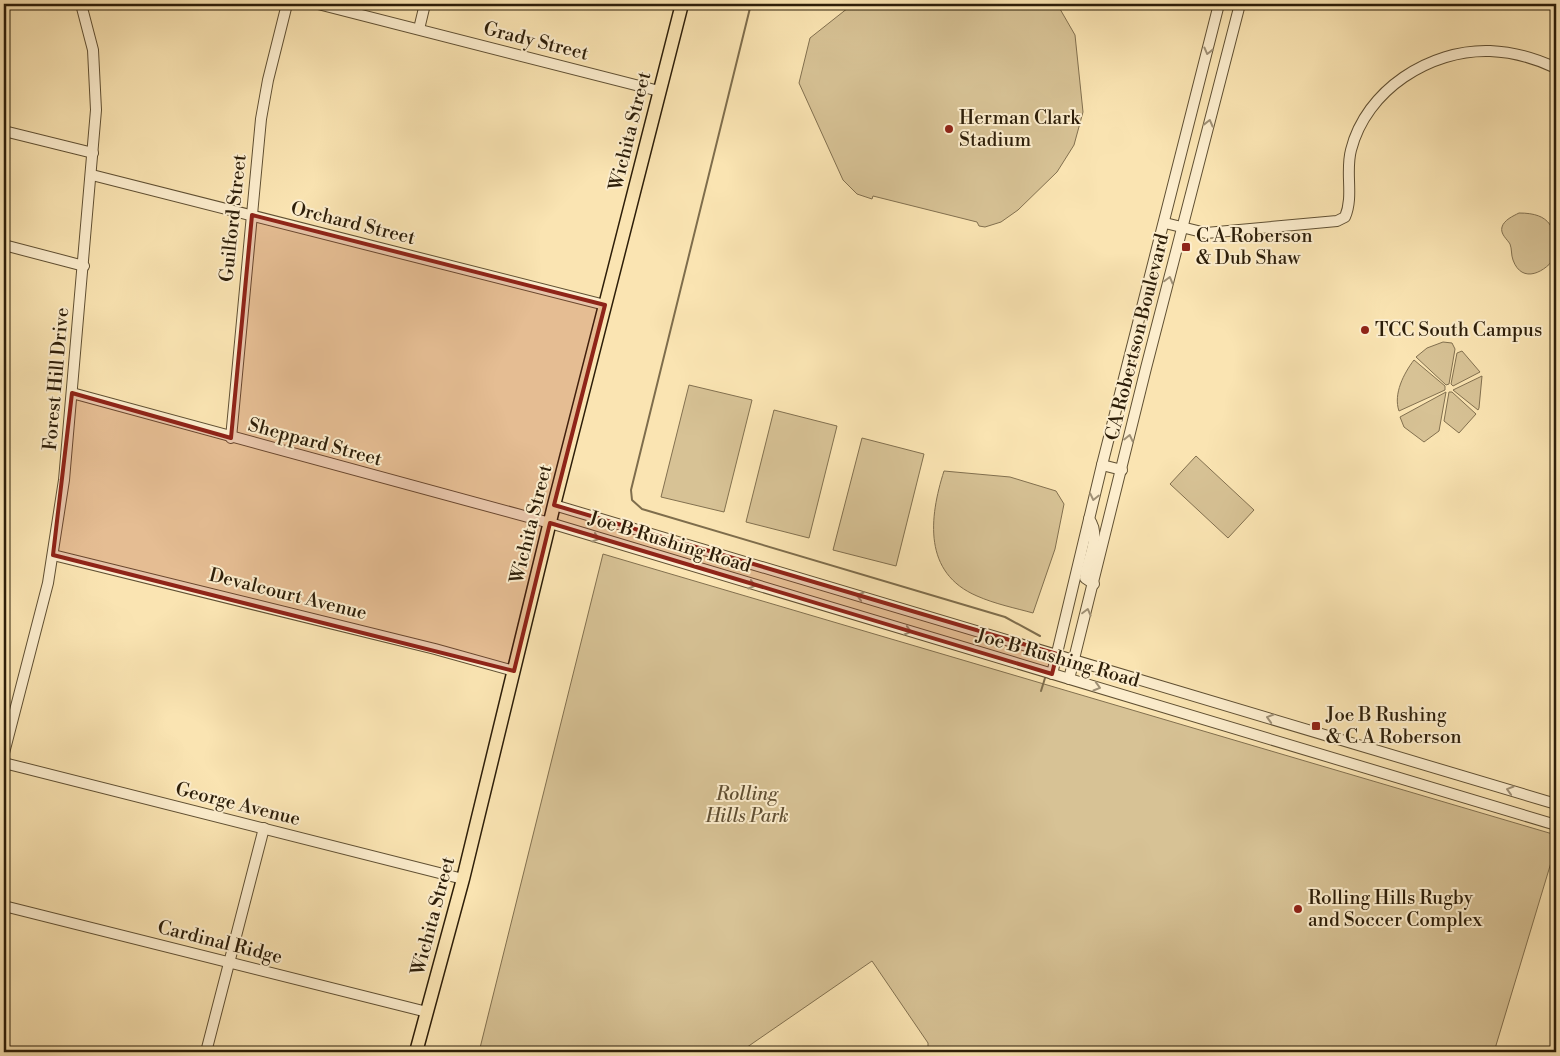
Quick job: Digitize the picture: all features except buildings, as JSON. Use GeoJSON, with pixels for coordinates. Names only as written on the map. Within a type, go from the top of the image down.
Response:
{"type":"FeatureCollection","features":[{"type":"Feature","properties":{"kind":"main road","name":"Wichita Street"},"geometry":{"type":"LineString","coordinates":[[416,1052],[463,879],[554,505],[682,4]]}},
{"type":"Feature","properties":{"kind":"street","name":"Forest Hill Drive"},"geometry":{"type":"LineString","coordinates":[[4,753],[53,555],[64,480],[92,175],[96,110],[96,70],[90,36],[81,4]]}},
{"type":"Feature","properties":{"kind":"street","name":"Guilford Street"},"geometry":{"type":"LineString","coordinates":[[231,438],[258,148],[268,80],[287,4]]}},
{"type":"Feature","properties":{"kind":"street","name":"Grady Street"},"geometry":{"type":"LineString","coordinates":[[318,4],[659,91]]}},
{"type":"Feature","properties":{"kind":"street"},"geometry":{"type":"LineString","coordinates":[[419,30],[426,4]]}},
{"type":"Feature","properties":{"kind":"street","name":"CA Robertson Boulevard"},"geometry":{"type":"LineString","coordinates":[[1052,674],[1102,465],[1165,223],[1219,4]]}},
{"type":"Feature","properties":{"kind":"street","name":"CA Robertson Boulevard"},"geometry":{"type":"LineString","coordinates":[[1069,679],[1146,368],[1240,4]]}},
{"type":"Feature","properties":{"kind":"street"},"geometry":{"type":"LineString","coordinates":[[1165,223],[1210,233],[1337,221],[1345,217],[1349,207],[1348,165],[1351,148],[1361,124],[1378,99],[1404,76],[1442,58],[1470,52],[1488,51],[1511,53],[1538,60],[1556,68]]}},
{"type":"Feature","properties":{"kind":"street"},"geometry":{"type":"LineString","coordinates":[[4,131],[92,153]]}},
{"type":"Feature","properties":{"kind":"street","name":"Orchard Street"},"geometry":{"type":"LineString","coordinates":[[92,175],[605,305]]}},
{"type":"Feature","properties":{"kind":"street"},"geometry":{"type":"LineString","coordinates":[[4,246],[84,266]]}},
{"type":"Feature","properties":{"kind":"street"},"geometry":{"type":"LineString","coordinates":[[1129,364],[1146,368]]}},
{"type":"Feature","properties":{"kind":"street","name":"Sheppard Street"},"geometry":{"type":"LineString","coordinates":[[72,393],[550,524]]}},
{"type":"Feature","properties":{"kind":"street"},"geometry":{"type":"LineString","coordinates":[[1102,465],[1122,470]]}},
{"type":"Feature","properties":{"kind":"street","name":"Joe B Rushing Road"},"geometry":{"type":"LineString","coordinates":[[554,505],[1556,804]]}},
{"type":"Feature","properties":{"kind":"street"},"geometry":{"type":"LineString","coordinates":[[1089,519],[1096,533],[1085,578],[1088,582],[1094,584]]}},
{"type":"Feature","properties":{"kind":"street","name":"Joe B Rushing Road"},"geometry":{"type":"LineString","coordinates":[[550,524],[1291,744],[1556,825]]}},
{"type":"Feature","properties":{"kind":"street","name":"Devalcourt Avenue"},"geometry":{"type":"LineString","coordinates":[[53,555],[426,646],[514,672]]}},
{"type":"Feature","properties":{"kind":"street"},"geometry":{"type":"LineString","coordinates":[[1291,744],[1298,727]]}},
{"type":"Feature","properties":{"kind":"street","name":"George Avenue"},"geometry":{"type":"LineString","coordinates":[[4,763],[463,879]]}},
{"type":"Feature","properties":{"kind":"street"},"geometry":{"type":"LineString","coordinates":[[1431,786],[1436,768]]}},
{"type":"Feature","properties":{"kind":"street"},"geometry":{"type":"LineString","coordinates":[[206,1052],[264,828]]}},
{"type":"Feature","properties":{"kind":"street","name":"Cardinal Ridge"},"geometry":{"type":"LineString","coordinates":[[4,906],[427,1012]]}},
{"type":"Feature","properties":{"kind":"highlighted area"},"geometry":{"type":"Polygon","coordinates":[[[252,215],[605,305],[554,505],[1057,654],[1052,674],[550,523],[514,671],[53,555],[72,393],[231,438],[252,215]]]}},
{"type":"Feature","properties":{"kind":"green space","name":"Herman Clark Stadium"},"geometry":{"type":"Polygon","coordinates":[[[853,4],[1040,4],[1060,9],[1075,35],[1083,112],[1074,145],[1057,172],[1018,210],[1001,222],[985,227],[979,226],[977,222],[873,196],[872,199],[857,194],[843,180],[799,83],[810,38],[853,4]]]}},
{"type":"Feature","properties":{"kind":"green space"},"geometry":{"type":"Polygon","coordinates":[[[1519,213],[1545,219],[1550,224],[1555,237],[1556,256],[1546,267],[1534,273],[1528,274],[1517,268],[1512,258],[1510,244],[1502,232],[1505,222],[1519,213]]]}},
{"type":"Feature","properties":{"kind":"green space"},"geometry":{"type":"Polygon","coordinates":[[[1443,342],[1452,343],[1455,349],[1449,384],[1446,385],[1416,357],[1427,348],[1443,342]]]}},
{"type":"Feature","properties":{"kind":"green space"},"geometry":{"type":"Polygon","coordinates":[[[1462,351],[1480,372],[1453,386],[1451,384],[1457,353],[1462,351]]]}},
{"type":"Feature","properties":{"kind":"green space"},"geometry":{"type":"Polygon","coordinates":[[[1414,360],[1445,386],[1445,390],[1399,411],[1397,398],[1400,384],[1414,360]]]}},
{"type":"Feature","properties":{"kind":"green space"},"geometry":{"type":"Polygon","coordinates":[[[1482,376],[1479,408],[1478,410],[1453,390],[1482,376]]]}},
{"type":"Feature","properties":{"kind":"green space"},"geometry":{"type":"Polygon","coordinates":[[[689,385],[752,400],[724,512],[661,497],[689,385]]]}},
{"type":"Feature","properties":{"kind":"green space"},"geometry":{"type":"Polygon","coordinates":[[[1446,392],[1439,431],[1424,442],[1404,427],[1400,417],[1446,392]]]}},
{"type":"Feature","properties":{"kind":"green space"},"geometry":{"type":"Polygon","coordinates":[[[1449,392],[1452,392],[1476,414],[1459,433],[1444,421],[1449,392]]]}},
{"type":"Feature","properties":{"kind":"green space"},"geometry":{"type":"Polygon","coordinates":[[[774,410],[837,426],[809,538],[746,522],[774,410]]]}},
{"type":"Feature","properties":{"kind":"green space"},"geometry":{"type":"Polygon","coordinates":[[[862,438],[924,454],[896,566],[833,550],[862,438]]]}},
{"type":"Feature","properties":{"kind":"green space"},"geometry":{"type":"Polygon","coordinates":[[[1196,456],[1254,510],[1228,538],[1170,484],[1196,456]]]}},
{"type":"Feature","properties":{"kind":"green space"},"geometry":{"type":"Polygon","coordinates":[[[944,471],[1010,477],[1056,491],[1064,504],[1055,549],[1033,613],[998,604],[977,596],[959,586],[947,573],[939,559],[934,525],[935,507],[944,471]]]}},
{"type":"Feature","properties":{"kind":"green space","name":"Rolling Hills Park"},"geometry":{"type":"Polygon","coordinates":[[[603,554],[1556,835],[1556,846],[1494,1052],[928,1052],[928,1043],[872,961],[740,1052],[479,1052],[603,554]]]}},
{"type":"Feature","properties":{"kind":"waterway"},"geometry":{"type":"LineString","coordinates":[[751,4],[631,490],[632,500],[642,509],[1005,617],[1040,636]]}},
{"type":"Feature","properties":{"kind":"waterway"},"geometry":{"type":"LineString","coordinates":[[1041,691],[1045,678]]}},
{"type":"Feature","properties":{"kind":"place","name":"Herman Clark Stadium"},"geometry":{"type":"Point","coordinates":[949,129]}},
{"type":"Feature","properties":{"kind":"place","name":"C A Roberson & Dub Shaw"},"geometry":{"type":"Point","coordinates":[1186,247]}},
{"type":"Feature","properties":{"kind":"place","name":"TCC South Campus"},"geometry":{"type":"Point","coordinates":[1365,330]}},
{"type":"Feature","properties":{"kind":"place","name":"Joe B Rushing & C A Roberson"},"geometry":{"type":"Point","coordinates":[1316,726]}},
{"type":"Feature","properties":{"kind":"place","name":"Rolling Hills Rugby and Soccer Complex"},"geometry":{"type":"Point","coordinates":[1298,909]}}]}
